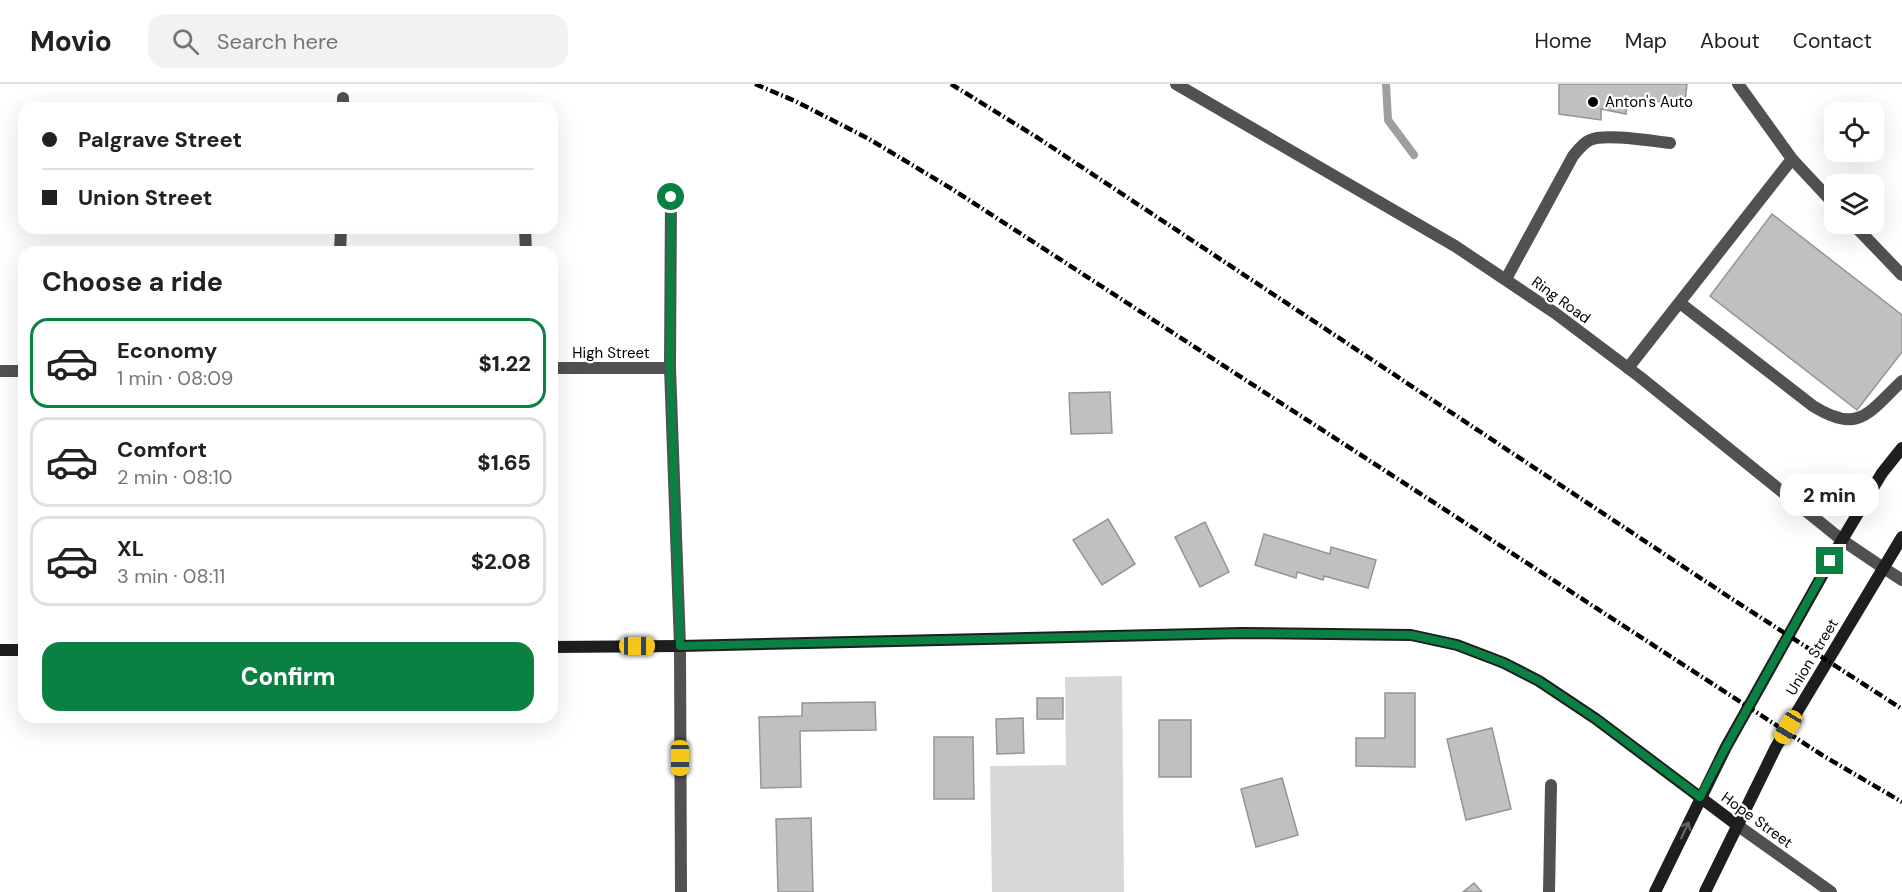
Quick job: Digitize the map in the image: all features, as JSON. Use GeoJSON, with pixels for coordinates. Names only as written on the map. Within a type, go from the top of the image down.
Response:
{"type":"FeatureCollection","features":[{"type":"Feature","properties":{"kind":"street","name":"Ring Road"},"geometry":{"type":"LineString","coordinates":[[1176,84],[1455,246],[1506,279],[1628,368],[1842,540],[1902,580]]}},
{"type":"Feature","properties":{"kind":"street"},"geometry":{"type":"LineString","coordinates":[[1738,84],[1792,159],[1824,193]]}},
{"type":"Feature","properties":{"kind":"street"},"geometry":{"type":"LineString","coordinates":[[1506,279],[1581,147],[1590,140],[1602,136],[1670,143]]}},
{"type":"Feature","properties":{"kind":"street"},"geometry":{"type":"LineString","coordinates":[[1628,368],[1792,159]]}},
{"type":"Feature","properties":{"kind":"street"},"geometry":{"type":"LineString","coordinates":[[671,197],[670,368],[680,646],[681,892]]}},
{"type":"Feature","properties":{"kind":"street"},"geometry":{"type":"LineString","coordinates":[[1863,234],[1902,275]]}},
{"type":"Feature","properties":{"kind":"street"},"geometry":{"type":"LineString","coordinates":[[1680,303],[1831,418],[1851,421],[1866,415],[1902,381]]}},
{"type":"Feature","properties":{"kind":"street","name":"High Street"},"geometry":{"type":"LineString","coordinates":[[558,368],[670,368]]}},
{"type":"Feature","properties":{"kind":"street"},"geometry":{"type":"LineString","coordinates":[[0,371],[18,370]]}},
{"type":"Feature","properties":{"kind":"street","name":"Union Street"},"geometry":{"type":"LineString","coordinates":[[1655,892],[1726,747],[1881,473],[1902,448]]}},
{"type":"Feature","properties":{"kind":"street","name":"Union Street"},"geometry":{"type":"LineString","coordinates":[[1705,892],[1776,747],[1902,537]]}},
{"type":"Feature","properties":{"kind":"street","name":"Hope Street"},"geometry":{"type":"LineString","coordinates":[[558,646],[680,646],[1241,633],[1411,635],[1457,645],[1504,663],[1539,681],[1596,719],[1737,825],[1832,892]]}},
{"type":"Feature","properties":{"kind":"street"},"geometry":{"type":"LineString","coordinates":[[0,650],[18,650]]}},
{"type":"Feature","properties":{"kind":"street"},"geometry":{"type":"LineString","coordinates":[[1549,892],[1551,785]]}},
{"type":"Feature","properties":{"kind":"shaded area"},"geometry":{"type":"Polygon","coordinates":[[[1122,676],[1124,892],[992,892],[990,766],[1066,765],[1065,677],[1122,676]]]}},
{"type":"Feature","properties":{"kind":"building","name":"Anton's Auto"},"geometry":{"type":"Polygon","coordinates":[[[1559,84],[1687,84],[1685,102],[1662,102],[1628,97],[1626,114],[1601,109],[1601,120],[1559,114],[1559,84]]]}},
{"type":"Feature","properties":{"kind":"building"},"geometry":{"type":"Polygon","coordinates":[[[1772,214],[1902,315],[1902,352],[1857,410],[1710,296],[1772,214]]]}},
{"type":"Feature","properties":{"kind":"building"},"geometry":{"type":"Polygon","coordinates":[[[1110,392],[1112,433],[1071,434],[1069,393],[1110,392]]]}},
{"type":"Feature","properties":{"kind":"building"},"geometry":{"type":"Polygon","coordinates":[[[1108,519],[1135,564],[1102,585],[1073,540],[1108,519]]]}},
{"type":"Feature","properties":{"kind":"building"},"geometry":{"type":"Polygon","coordinates":[[[1205,522],[1229,572],[1200,587],[1175,537],[1205,522]]]}},
{"type":"Feature","properties":{"kind":"building"},"geometry":{"type":"Polygon","coordinates":[[[1264,534],[1330,554],[1331,547],[1376,560],[1368,588],[1324,576],[1323,580],[1297,572],[1296,578],[1255,565],[1264,534]]]}},
{"type":"Feature","properties":{"kind":"building"},"geometry":{"type":"Polygon","coordinates":[[[1385,693],[1415,693],[1415,767],[1356,766],[1356,738],[1385,738],[1385,693]]]}},
{"type":"Feature","properties":{"kind":"building"},"geometry":{"type":"Polygon","coordinates":[[[1037,698],[1063,698],[1063,719],[1037,719],[1037,698]]]}},
{"type":"Feature","properties":{"kind":"building"},"geometry":{"type":"Polygon","coordinates":[[[875,702],[876,730],[800,731],[801,787],[761,788],[759,717],[802,716],[802,703],[875,702]]]}},
{"type":"Feature","properties":{"kind":"building"},"geometry":{"type":"Polygon","coordinates":[[[1023,718],[1024,753],[997,754],[996,719],[1023,718]]]}},
{"type":"Feature","properties":{"kind":"building"},"geometry":{"type":"Polygon","coordinates":[[[1159,720],[1191,720],[1191,777],[1159,777],[1159,720]]]}},
{"type":"Feature","properties":{"kind":"building"},"geometry":{"type":"Polygon","coordinates":[[[1492,728],[1511,809],[1466,820],[1447,739],[1492,728]]]}},
{"type":"Feature","properties":{"kind":"building"},"geometry":{"type":"Polygon","coordinates":[[[934,737],[973,737],[974,799],[934,799],[934,737]]]}},
{"type":"Feature","properties":{"kind":"building"},"geometry":{"type":"Polygon","coordinates":[[[1282,778],[1298,835],[1256,847],[1241,789],[1282,778]]]}},
{"type":"Feature","properties":{"kind":"building"},"geometry":{"type":"Polygon","coordinates":[[[811,818],[813,892],[778,892],[776,819],[811,818]]]}},
{"type":"Feature","properties":{"kind":"building"},"geometry":{"type":"Polygon","coordinates":[[[1474,883],[1482,892],[1463,892],[1474,883]]]}},
{"type":"Feature","properties":{"kind":"waterway"},"geometry":{"type":"LineString","coordinates":[[1386,84],[1388,120],[1414,155]]}},
{"type":"Feature","properties":{"kind":"railway"},"geometry":{"type":"LineString","coordinates":[[755,84],[795,101],[869,139],[952,189],[1822,755],[1902,802]]}},
{"type":"Feature","properties":{"kind":"railway"},"geometry":{"type":"LineString","coordinates":[[951,84],[1038,138],[1729,597],[1902,709]]}},
{"type":"Feature","properties":{"kind":"place","name":"Anton's Auto"},"geometry":{"type":"Point","coordinates":[1593,102]}},
{"type":"Feature","properties":{"kind":"route"},"geometry":{"type":"LineString","coordinates":[[671,197],[670,368],[680,646],[1241,633],[1411,635],[1457,645],[1504,663],[1539,681],[1596,719],[1700,797],[1830,561]]}}]}
